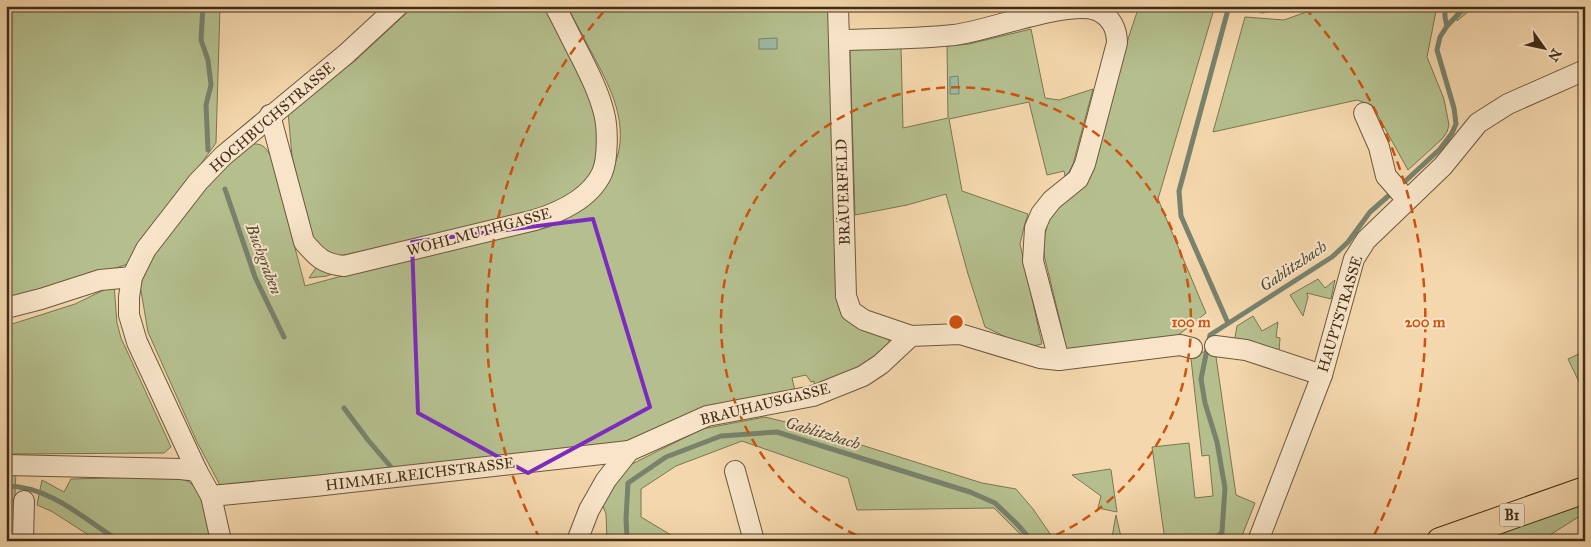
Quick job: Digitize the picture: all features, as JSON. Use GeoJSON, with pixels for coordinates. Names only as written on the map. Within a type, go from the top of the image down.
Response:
{"type":"FeatureCollection","features":[{"type":"Feature","properties":{"kind":"main road","name":"B1"},"geometry":{"type":"LineString","coordinates":[[1440,541],[1585,490]]}},
{"type":"Feature","properties":{"kind":"street","name":"HOCHBUCHSTRASSE"},"geometry":{"type":"LineString","coordinates":[[220,541],[211,496],[196,471],[137,342],[129,315],[132,277],[146,249],[198,182],[223,156],[270,115],[346,54],[398,6]]}},
{"type":"Feature","properties":{"kind":"street","name":"WOHLMUTHGASSE"},"geometry":{"type":"LineString","coordinates":[[270,115],[304,242],[316,257],[331,265],[344,266],[554,214],[583,196],[594,185],[601,174],[607,150],[605,115],[596,87],[555,6]]}},
{"type":"Feature","properties":{"kind":"street","name":"BRÄUERFELD"},"geometry":{"type":"LineString","coordinates":[[838,6],[846,296],[851,310],[864,320],[911,336]]}},
{"type":"Feature","properties":{"kind":"street"},"geometry":{"type":"LineString","coordinates":[[839,40],[910,39],[956,34],[1057,11],[1079,8],[1096,10],[1113,24],[1117,33],[1118,43],[1085,164],[1078,179],[1052,200],[1041,214],[1035,228],[1034,261],[1059,360]]}},
{"type":"Feature","properties":{"kind":"street","name":"HAUPTSTRASSE"},"geometry":{"type":"LineString","coordinates":[[1258,541],[1322,374],[1354,260],[1366,240],[1400,192],[1443,166],[1478,123],[1508,104],[1585,70]]}},
{"type":"Feature","properties":{"kind":"street"},"geometry":{"type":"LineString","coordinates":[[1364,114],[1379,147],[1386,176],[1400,192]]}},
{"type":"Feature","properties":{"kind":"street"},"geometry":{"type":"LineString","coordinates":[[6,308],[100,280],[132,277]]}},
{"type":"Feature","properties":{"kind":"street"},"geometry":{"type":"LineString","coordinates":[[911,336],[960,334],[1040,358],[1059,360],[1180,344],[1192,348]]}},
{"type":"Feature","properties":{"kind":"street","name":"BRAUHAUSGASSE"},"geometry":{"type":"LineString","coordinates":[[577,541],[589,510],[606,480],[629,452],[707,416],[813,396],[864,376],[881,364],[911,336]]}},
{"type":"Feature","properties":{"kind":"street"},"geometry":{"type":"LineString","coordinates":[[1215,346],[1246,350],[1322,374]]}},
{"type":"Feature","properties":{"kind":"street","name":"HIMMELREICHSTRASSE"},"geometry":{"type":"LineString","coordinates":[[211,496],[629,452]]}},
{"type":"Feature","properties":{"kind":"street"},"geometry":{"type":"LineString","coordinates":[[600,454],[606,480]]}},
{"type":"Feature","properties":{"kind":"street"},"geometry":{"type":"LineString","coordinates":[[6,465],[181,469],[196,471]]}},
{"type":"Feature","properties":{"kind":"street"},"geometry":{"type":"LineString","coordinates":[[735,470],[754,541]]}},
{"type":"Feature","properties":{"kind":"street"},"geometry":{"type":"LineString","coordinates":[[23,541],[24,501]]}},
{"type":"Feature","properties":{"kind":"highlighted area"},"geometry":{"type":"Polygon","coordinates":[[[593,219],[650,407],[528,473],[418,413],[412,242],[593,219]]]}},
{"type":"Feature","properties":{"kind":"shaded area"},"geometry":{"type":"Polygon","coordinates":[[[6,6],[220,6],[216,143],[128,264],[6,303],[6,6]]]}},
{"type":"Feature","properties":{"kind":"shaded area"},"geometry":{"type":"Polygon","coordinates":[[[414,6],[545,6],[592,99],[598,124],[596,164],[588,179],[575,191],[549,207],[409,241],[335,257],[331,256],[312,238],[292,156],[288,112],[356,60],[414,6]]]}},
{"type":"Feature","properties":{"kind":"shaded area"},"geometry":{"type":"Polygon","coordinates":[[[567,6],[828,6],[839,295],[887,336],[889,348],[863,367],[814,385],[814,381],[811,382],[806,375],[792,378],[795,391],[648,439],[221,487],[197,442],[148,332],[140,285],[153,256],[194,201],[221,170],[253,144],[265,148],[272,160],[305,286],[549,227],[564,221],[581,208],[611,173],[620,143],[620,128],[614,99],[567,6]]]}},
{"type":"Feature","properties":{"kind":"shaded area"},"geometry":{"type":"Polygon","coordinates":[[[1139,6],[1220,6],[1214,9],[1158,199],[1206,313],[1171,341],[1070,353],[1063,348],[1063,333],[1045,259],[1043,245],[1045,234],[1050,215],[1094,165],[1139,6]]]}},
{"type":"Feature","properties":{"kind":"shaded area"},"geometry":{"type":"Polygon","coordinates":[[[1323,6],[1437,6],[1427,57],[1444,99],[1449,125],[1442,139],[1408,170],[1372,105],[1357,100],[1213,132],[1245,17],[1284,20],[1323,6]]]}},
{"type":"Feature","properties":{"kind":"shaded area"},"geometry":{"type":"Polygon","coordinates":[[[1457,6],[1475,6],[1457,21],[1457,6]]]}},
{"type":"Feature","properties":{"kind":"shaded area"},"geometry":{"type":"Polygon","coordinates":[[[1031,29],[1045,98],[1059,100],[1093,89],[1073,164],[1069,172],[1065,176],[1064,171],[1047,175],[1029,102],[949,119],[962,191],[1028,214],[1020,244],[1042,344],[1033,346],[1006,337],[985,327],[946,194],[907,205],[855,215],[850,50],[901,47],[903,128],[948,118],[947,46],[969,44],[1031,29]]]}},
{"type":"Feature","properties":{"kind":"shaded area"},"geometry":{"type":"Polygon","coordinates":[[[777,38],[777,49],[759,49],[759,39],[777,38]]]}},
{"type":"Feature","properties":{"kind":"shaded area"},"geometry":{"type":"Polygon","coordinates":[[[958,76],[959,94],[950,94],[950,77],[958,76]]]}},
{"type":"Feature","properties":{"kind":"shaded area"},"geometry":{"type":"Polygon","coordinates":[[[320,266],[338,272],[327,276],[309,278],[315,269],[320,266]]]}},
{"type":"Feature","properties":{"kind":"shaded area"},"geometry":{"type":"Polygon","coordinates":[[[1318,279],[1325,288],[1335,280],[1331,299],[1307,293],[1308,297],[1303,316],[1290,295],[1318,279]]]}},
{"type":"Feature","properties":{"kind":"shaded area"},"geometry":{"type":"Polygon","coordinates":[[[114,285],[117,323],[121,338],[171,447],[164,453],[6,454],[6,326],[75,304],[114,285]]]}},
{"type":"Feature","properties":{"kind":"shaded area"},"geometry":{"type":"Polygon","coordinates":[[[1253,316],[1262,331],[1278,322],[1276,337],[1280,338],[1279,352],[1234,343],[1237,326],[1253,316]]]}},
{"type":"Feature","properties":{"kind":"shaded area"},"geometry":{"type":"Polygon","coordinates":[[[1215,350],[1236,495],[1255,503],[1240,541],[1165,541],[1152,447],[1189,443],[1195,498],[1213,496],[1209,455],[1202,456],[1191,359],[1192,354],[1215,350]]]}},
{"type":"Feature","properties":{"kind":"shaded area"},"geometry":{"type":"Polygon","coordinates":[[[1585,351],[1585,384],[1581,386],[1568,359],[1585,351]]]}},
{"type":"Feature","properties":{"kind":"shaded area"},"geometry":{"type":"Polygon","coordinates":[[[765,417],[798,425],[982,483],[1016,489],[1033,509],[1055,541],[1027,541],[994,508],[857,510],[848,478],[742,441],[676,466],[641,489],[641,517],[681,541],[607,541],[606,514],[601,501],[620,470],[702,429],[765,417]]]}},
{"type":"Feature","properties":{"kind":"shaded area"},"geometry":{"type":"Polygon","coordinates":[[[1110,469],[1117,512],[1098,508],[1101,496],[1072,475],[1110,469]]]}},
{"type":"Feature","properties":{"kind":"shaded area"},"geometry":{"type":"Polygon","coordinates":[[[6,470],[16,470],[13,541],[6,541],[6,470]]]}},
{"type":"Feature","properties":{"kind":"shaded area"},"geometry":{"type":"Polygon","coordinates":[[[146,477],[181,479],[189,482],[196,488],[204,504],[213,541],[98,541],[51,511],[37,505],[42,480],[64,492],[71,479],[146,477]]]}},
{"type":"Feature","properties":{"kind":"shaded area"},"geometry":{"type":"Polygon","coordinates":[[[1585,501],[1585,513],[1540,541],[1479,541],[1585,501]]]}},
{"type":"Feature","properties":{"kind":"shaded area"},"geometry":{"type":"Polygon","coordinates":[[[1116,515],[1121,537],[1114,541],[1105,541],[1108,537],[1112,537],[1116,515]]]}},
{"type":"Feature","properties":{"kind":"waterway","name":"Buchgraben"},"geometry":{"type":"LineString","coordinates":[[203,6],[201,40],[208,60],[211,85],[206,105],[208,150]]}},
{"type":"Feature","properties":{"kind":"waterway"},"geometry":{"type":"LineString","coordinates":[[1228,323],[1181,216],[1179,191],[1229,6]]}},
{"type":"Feature","properties":{"kind":"waterway"},"geometry":{"type":"LineString","coordinates":[[1247,6],[1262,11],[1286,6]]}},
{"type":"Feature","properties":{"kind":"waterway"},"geometry":{"type":"LineString","coordinates":[[1445,6],[1447,26]]}},
{"type":"Feature","properties":{"kind":"waterway","name":"Gablitzbach"},"geometry":{"type":"LineString","coordinates":[[1400,186],[1440,149],[1456,124],[1454,108],[1437,50],[1440,37],[1447,26],[1466,6]]}},
{"type":"Feature","properties":{"kind":"waterway","name":"Buchgraben"},"geometry":{"type":"LineString","coordinates":[[225,189],[255,277],[284,337]]}},
{"type":"Feature","properties":{"kind":"waterway","name":"Gablitzbach"},"geometry":{"type":"LineString","coordinates":[[1214,541],[1222,532],[1225,488],[1217,442],[1205,403],[1201,379],[1210,335],[1332,257],[1348,242],[1370,212],[1394,191]]}},
{"type":"Feature","properties":{"kind":"waterway","name":"Buchgraben"},"geometry":{"type":"LineString","coordinates":[[344,408],[391,467]]}},
{"type":"Feature","properties":{"kind":"waterway","name":"Gablitzbach"},"geometry":{"type":"LineString","coordinates":[[636,541],[627,537],[628,483],[666,457],[721,436],[777,432],[970,492],[995,503],[1032,541]]}},
{"type":"Feature","properties":{"kind":"waterway","name":"Gablitzbach"},"geometry":{"type":"LineString","coordinates":[[6,486],[22,487],[52,498],[66,505],[119,541]]}}]}
